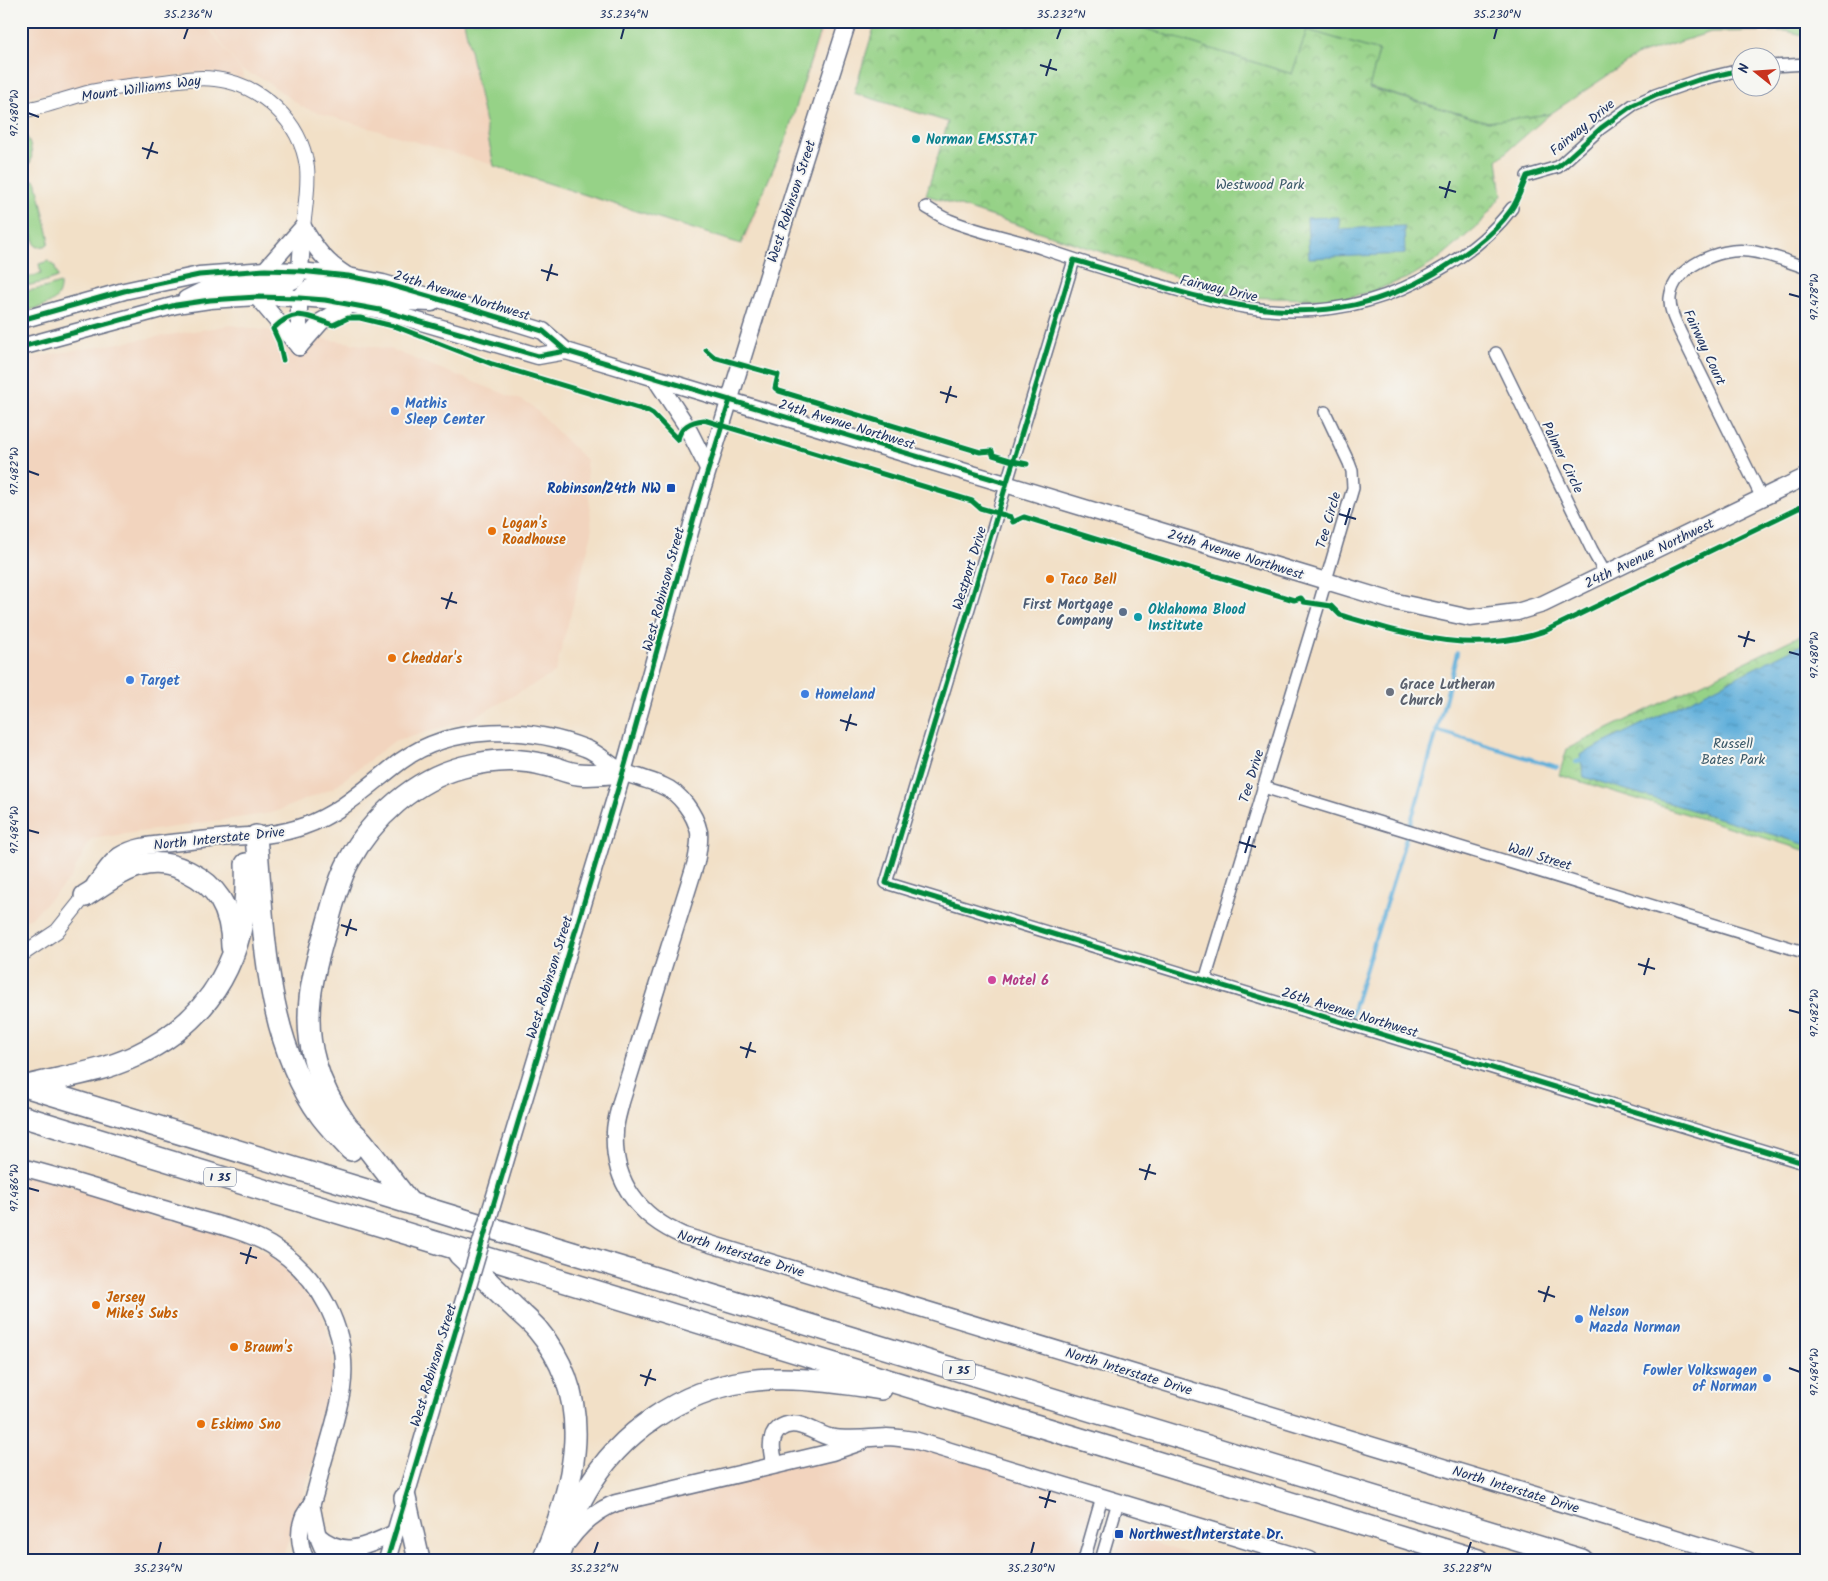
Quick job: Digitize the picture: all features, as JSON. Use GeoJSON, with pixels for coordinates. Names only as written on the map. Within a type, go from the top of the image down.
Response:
{"type":"FeatureCollection","features":[{"type":"Feature","properties":{"kind":"highway"},"geometry":{"type":"LineString","coordinates":[[409,1202],[335,1108],[315,1064],[310,1042],[309,1013],[311,985],[340,883],[349,861],[376,823],[400,798],[414,788],[446,773],[484,763],[504,761],[543,764],[578,774],[623,772]]}},
{"type":"Feature","properties":{"kind":"highway"},"geometry":{"type":"LineString","coordinates":[[250,836],[275,1008],[296,1069],[320,1114],[335,1134],[409,1202]]}},
{"type":"Feature","properties":{"kind":"highway"},"geometry":{"type":"LineString","coordinates":[[23,1086],[102,1068],[132,1058],[155,1046],[181,1028],[197,1013],[217,987],[233,958],[241,934],[245,912],[250,836]]}},
{"type":"Feature","properties":{"kind":"highway"},"geometry":{"type":"LineString","coordinates":[[85,896],[126,870],[148,864],[167,865],[182,869],[209,886],[220,898],[228,915],[232,934],[233,958]]}},
{"type":"Feature","properties":{"kind":"highway","name":"I 35"},"geometry":{"type":"LineString","coordinates":[[23,1086],[1582,1560]]}},
{"type":"Feature","properties":{"kind":"highway","name":"I 35"},"geometry":{"type":"LineString","coordinates":[[21,1116],[1478,1560]]}},
{"type":"Feature","properties":{"kind":"highway"},"geometry":{"type":"LineString","coordinates":[[452,1247],[536,1328],[557,1359],[568,1388],[574,1414],[573,1467],[553,1558]]}},
{"type":"Feature","properties":{"kind":"highway"},"geometry":{"type":"LineString","coordinates":[[553,1558],[596,1474],[618,1449],[643,1425],[658,1415],[691,1397],[714,1388],[749,1380],[817,1381],[861,1386],[969,1404]]}},
{"type":"Feature","properties":{"kind":"highway"},"geometry":{"type":"LineString","coordinates":[[405,1498],[419,1560]]}},
{"type":"Feature","properties":{"kind":"main road","name":"West Robinson Street"},"geometry":{"type":"LineString","coordinates":[[387,1560],[623,772],[708,468],[784,220],[848,21]]}},
{"type":"Feature","properties":{"kind":"main road"},"geometry":{"type":"LineString","coordinates":[[265,270],[303,227]]}},
{"type":"Feature","properties":{"kind":"main road"},"geometry":{"type":"LineString","coordinates":[[172,306],[210,287],[288,283],[296,279],[300,271],[303,227]]}},
{"type":"Feature","properties":{"kind":"main road"},"geometry":{"type":"LineString","coordinates":[[303,227],[320,255],[329,264],[348,276]]}},
{"type":"Feature","properties":{"kind":"main road","name":"24th Avenue Northwest"},"geometry":{"type":"LineString","coordinates":[[21,320],[160,282],[199,275],[265,270],[300,271],[348,276],[452,303],[543,331],[566,351],[1006,483],[1326,582],[1415,608],[1470,618],[1517,612],[1543,604],[1807,476]]}},
{"type":"Feature","properties":{"kind":"main road"},"geometry":{"type":"LineString","coordinates":[[299,347],[299,298],[309,288],[324,286],[402,302],[452,303]]}},
{"type":"Feature","properties":{"kind":"main road","name":"24th Avenue Northwest"},"geometry":{"type":"LineString","coordinates":[[21,347],[172,306],[210,300],[256,297],[299,298],[351,304],[406,317],[538,356],[566,351]]}},
{"type":"Feature","properties":{"kind":"main road"},"geometry":{"type":"LineString","coordinates":[[256,297],[299,347]]}},
{"type":"Feature","properties":{"kind":"main road"},"geometry":{"type":"LineString","coordinates":[[299,347],[322,321],[351,304]]}},
{"type":"Feature","properties":{"kind":"main road"},"geometry":{"type":"LineString","coordinates":[[655,378],[686,425],[708,468]]}},
{"type":"Feature","properties":{"kind":"main road","name":"North Interstate Drive"},"geometry":{"type":"LineString","coordinates":[[85,896],[118,856],[142,847],[282,832],[304,826],[321,819],[358,796],[403,760],[447,739],[473,733],[529,733],[587,748],[623,772],[663,786],[676,795],[686,805],[698,832],[699,844],[696,862],[621,1102],[615,1131],[615,1149],[623,1181],[631,1196],[643,1211],[656,1222],[684,1236],[1748,1560]]}},
{"type":"Feature","properties":{"kind":"main road"},"geometry":{"type":"LineString","coordinates":[[21,1167],[256,1238],[285,1256],[312,1280],[330,1309],[337,1328],[342,1351],[343,1376],[334,1426],[311,1504],[304,1516],[300,1534],[301,1546],[306,1560]]}},
{"type":"Feature","properties":{"kind":"main road"},"geometry":{"type":"LineString","coordinates":[[775,1465],[772,1447],[773,1440],[779,1429],[793,1424],[830,1437],[870,1439],[886,1437],[914,1440],[1310,1560]]}},
{"type":"Feature","properties":{"kind":"main road"},"geometry":{"type":"LineString","coordinates":[[553,1558],[581,1525],[602,1509],[616,1503],[832,1452],[870,1439]]}},
{"type":"Feature","properties":{"kind":"main road"},"geometry":{"type":"LineString","coordinates":[[311,1504],[320,1545],[332,1560]]}},
{"type":"Feature","properties":{"kind":"main road"},"geometry":{"type":"LineString","coordinates":[[317,1534],[332,1546],[353,1549],[370,1544],[395,1532]]}},
{"type":"Feature","properties":{"kind":"street"},"geometry":{"type":"LineString","coordinates":[[1780,65],[1807,64]]}},
{"type":"Feature","properties":{"kind":"street","name":"Fairway Drive"},"geometry":{"type":"LineString","coordinates":[[1527,176],[1558,168],[1601,128],[1633,105],[1698,80],[1730,72]]}},
{"type":"Feature","properties":{"kind":"street","name":"Mount Williams Way"},"geometry":{"type":"LineString","coordinates":[[21,111],[89,93],[195,78],[215,79],[243,86],[269,102],[286,118],[294,130],[307,166],[303,227]]}},
{"type":"Feature","properties":{"kind":"street","name":"Fairway Drive"},"geometry":{"type":"LineString","coordinates":[[926,208],[950,220],[1074,260],[1242,307],[1293,312],[1326,304],[1373,300],[1422,281],[1470,251],[1487,236],[1512,208]]}},
{"type":"Feature","properties":{"kind":"street","name":"Fairway Court"},"geometry":{"type":"LineString","coordinates":[[1762,498],[1681,334],[1674,317],[1670,299],[1674,284],[1684,271],[1691,266],[1726,251],[1748,250],[1807,268]]}},
{"type":"Feature","properties":{"kind":"street","name":"Westport Drive"},"geometry":{"type":"LineString","coordinates":[[886,883],[1074,260]]}},
{"type":"Feature","properties":{"kind":"street","name":"Palmer Circle"},"geometry":{"type":"LineString","coordinates":[[1496,353],[1605,573]]}},
{"type":"Feature","properties":{"kind":"street","name":"Tee Circle"},"geometry":{"type":"LineString","coordinates":[[1326,412],[1350,463],[1353,480],[1350,500],[1326,582]]}},
{"type":"Feature","properties":{"kind":"street","name":"Tee Drive"},"geometry":{"type":"LineString","coordinates":[[1205,980],[1326,582]]}},
{"type":"Feature","properties":{"kind":"street","name":"Wall Street"},"geometry":{"type":"LineString","coordinates":[[1264,787],[1807,953]]}},
{"type":"Feature","properties":{"kind":"street","name":"26th Avenue Northwest"},"geometry":{"type":"LineString","coordinates":[[886,883],[1807,1164]]}},
{"type":"Feature","properties":{"kind":"street","name":"North Interstate Drive"},"geometry":{"type":"LineString","coordinates":[[21,955],[57,931],[85,896]]}},
{"type":"Feature","properties":{"kind":"street"},"geometry":{"type":"LineString","coordinates":[[1084,1560],[1102,1496]]}},
{"type":"Feature","properties":{"kind":"street"},"geometry":{"type":"LineString","coordinates":[[1101,1560],[1118,1502]]}},
{"type":"Feature","properties":{"kind":"shaded area"},"geometry":{"type":"Polygon","coordinates":[[[21,21],[203,21],[242,72],[243,78],[207,72],[135,79],[21,98],[21,21]]]}},
{"type":"Feature","properties":{"kind":"shaded area"},"geometry":{"type":"Polygon","coordinates":[[[205,21],[827,21],[746,241],[313,111],[301,106],[263,79],[241,70],[205,21]]]}},
{"type":"Feature","properties":{"kind":"shaded area"},"geometry":{"type":"Polygon","coordinates":[[[231,325],[390,349],[530,404],[586,460],[592,533],[555,673],[469,720],[393,742],[333,788],[272,813],[91,839],[69,880],[32,917],[21,921],[21,359],[231,325]]]}},
{"type":"Feature","properties":{"kind":"shaded area"},"geometry":{"type":"Polygon","coordinates":[[[21,1173],[248,1242],[283,1263],[312,1292],[321,1310],[332,1349],[333,1380],[329,1405],[317,1451],[282,1560],[21,1560],[21,1173]]]}},
{"type":"Feature","properties":{"kind":"shaded area"},"geometry":{"type":"Polygon","coordinates":[[[895,1441],[1095,1498],[1081,1560],[565,1560],[573,1540],[610,1508],[872,1443],[895,1441]]]}},
{"type":"Feature","properties":{"kind":"shaded area"},"geometry":{"type":"Polygon","coordinates":[[[1124,1534],[1209,1560],[1112,1560],[1124,1534]]]}},
{"type":"Feature","properties":{"kind":"green space"},"geometry":{"type":"Polygon","coordinates":[[[464,21],[823,21],[786,139],[741,244],[494,166],[464,21]]]}},
{"type":"Feature","properties":{"kind":"green space","name":"Westwood Park"},"geometry":{"type":"Polygon","coordinates":[[[876,21],[1121,21],[1292,74],[1307,30],[1379,51],[1369,88],[1488,122],[1550,114],[1497,160],[1502,195],[1480,224],[1436,261],[1410,277],[1373,291],[1338,300],[1240,297],[926,195],[948,122],[854,93],[876,21]]]}},
{"type":"Feature","properties":{"kind":"green space"},"geometry":{"type":"Polygon","coordinates":[[[1121,21],[1807,21],[1807,36],[1786,31],[1711,32],[1638,55],[1550,114],[1488,122],[1369,87],[1379,51],[1307,30],[1292,74],[1121,21]]]}},
{"type":"Feature","properties":{"kind":"green space"},"geometry":{"type":"Polygon","coordinates":[[[21,128],[26,135],[32,154],[30,163],[21,166],[21,128]]]}},
{"type":"Feature","properties":{"kind":"green space"},"geometry":{"type":"Polygon","coordinates":[[[29,179],[36,181],[37,184],[49,237],[48,244],[45,246],[38,247],[35,245],[22,184],[29,179]]]}},
{"type":"Feature","properties":{"kind":"green space"},"geometry":{"type":"Polygon","coordinates":[[[48,261],[54,265],[58,277],[21,287],[21,279],[41,274],[39,264],[48,261]]]}},
{"type":"Feature","properties":{"kind":"green space"},"geometry":{"type":"Polygon","coordinates":[[[60,283],[60,291],[53,301],[42,307],[21,312],[21,292],[60,283]]]}},
{"type":"Feature","properties":{"kind":"green space","name":"Russell Bates Park"},"geometry":{"type":"Polygon","coordinates":[[[1807,632],[1807,851],[1559,775],[1567,749],[1807,632]]]}},
{"type":"Feature","properties":{"kind":"water"},"geometry":{"type":"Polygon","coordinates":[[[1339,217],[1339,229],[1404,226],[1405,254],[1309,258],[1307,218],[1339,217]]]}},
{"type":"Feature","properties":{"kind":"water","name":"Russell Bates Park"},"geometry":{"type":"Polygon","coordinates":[[[1807,642],[1807,845],[1584,777],[1580,755],[1807,642]]]}},
{"type":"Feature","properties":{"kind":"waterway"},"geometry":{"type":"LineString","coordinates":[[1349,1024],[1419,793],[1457,653]]}},
{"type":"Feature","properties":{"kind":"waterway"},"geometry":{"type":"LineString","coordinates":[[1436,730],[1557,767]]}},
{"type":"Feature","properties":{"kind":"waterway"},"geometry":{"type":"LineString","coordinates":[[1576,762],[1584,759]]}},
{"type":"Feature","properties":{"kind":"cycle path"},"geometry":{"type":"LineString","coordinates":[[1730,72],[1698,80],[1633,105],[1601,128],[1558,167],[1527,176],[1511,210],[1495,229],[1476,245],[1435,273],[1389,295],[1344,307],[1299,311],[1255,308],[1211,300],[1074,260],[886,883],[1807,1164]]}},
{"type":"Feature","properties":{"kind":"cycle path"},"geometry":{"type":"LineString","coordinates":[[21,320],[124,291],[199,275],[265,270],[300,271],[348,276],[383,283],[543,331],[566,351],[1006,483]]}},
{"type":"Feature","properties":{"kind":"cycle path"},"geometry":{"type":"LineString","coordinates":[[21,347],[176,305],[210,300],[257,297],[325,300],[380,310],[538,356],[566,351]]}},
{"type":"Feature","properties":{"kind":"cycle path"},"geometry":{"type":"LineString","coordinates":[[283,360],[279,342],[273,329],[288,318],[302,315],[333,325],[348,318],[360,318],[397,327],[492,364],[648,411],[678,440],[684,428],[704,420],[972,501],[980,508],[1011,517],[1013,522],[1024,517],[1294,600],[1301,598],[1304,602],[1331,606],[1340,615],[1442,640],[1493,642],[1545,631],[1807,504]]}},
{"type":"Feature","properties":{"kind":"cycle path"},"geometry":{"type":"LineString","coordinates":[[706,350],[714,357],[778,375],[775,388],[779,391],[980,452],[992,451],[993,455],[1027,464]]}},
{"type":"Feature","properties":{"kind":"cycle path"},"geometry":{"type":"LineString","coordinates":[[387,1560],[623,772],[700,496],[730,400]]}},
{"type":"Feature","properties":{"kind":"place","name":"Norman EMSSTAT"},"geometry":{"type":"Point","coordinates":[916,139]}},
{"type":"Feature","properties":{"kind":"place","name":"Mathis Sleep Center"},"geometry":{"type":"Point","coordinates":[395,411]}},
{"type":"Feature","properties":{"kind":"place","name":"Robinson/24th NW"},"geometry":{"type":"Point","coordinates":[671,488]}},
{"type":"Feature","properties":{"kind":"place","name":"Logan's Roadhouse"},"geometry":{"type":"Point","coordinates":[492,531]}},
{"type":"Feature","properties":{"kind":"place","name":"Taco Bell"},"geometry":{"type":"Point","coordinates":[1050,579]}},
{"type":"Feature","properties":{"kind":"place","name":"First Mortgage Company"},"geometry":{"type":"Point","coordinates":[1123,612]}},
{"type":"Feature","properties":{"kind":"place","name":"Oklahoma Blood Institute"},"geometry":{"type":"Point","coordinates":[1138,617]}},
{"type":"Feature","properties":{"kind":"place","name":"Cheddar's"},"geometry":{"type":"Point","coordinates":[392,658]}},
{"type":"Feature","properties":{"kind":"place","name":"Target"},"geometry":{"type":"Point","coordinates":[130,680]}},
{"type":"Feature","properties":{"kind":"place","name":"Grace Lutheran Church"},"geometry":{"type":"Point","coordinates":[1390,692]}},
{"type":"Feature","properties":{"kind":"place","name":"Homeland"},"geometry":{"type":"Point","coordinates":[805,694]}},
{"type":"Feature","properties":{"kind":"place","name":"Motel 6"},"geometry":{"type":"Point","coordinates":[992,980]}},
{"type":"Feature","properties":{"kind":"place","name":"Jersey Mike's Subs"},"geometry":{"type":"Point","coordinates":[96,1305]}},
{"type":"Feature","properties":{"kind":"place","name":"Nelson Mazda Norman"},"geometry":{"type":"Point","coordinates":[1579,1319]}},
{"type":"Feature","properties":{"kind":"place","name":"Braum's"},"geometry":{"type":"Point","coordinates":[234,1347]}},
{"type":"Feature","properties":{"kind":"place","name":"Fowler Volkswagen of Norman"},"geometry":{"type":"Point","coordinates":[1767,1378]}},
{"type":"Feature","properties":{"kind":"place","name":"Eskimo Sno"},"geometry":{"type":"Point","coordinates":[201,1424]}},
{"type":"Feature","properties":{"kind":"place","name":"Northwest/Interstate Dr."},"geometry":{"type":"Point","coordinates":[1119,1534]}}]}
